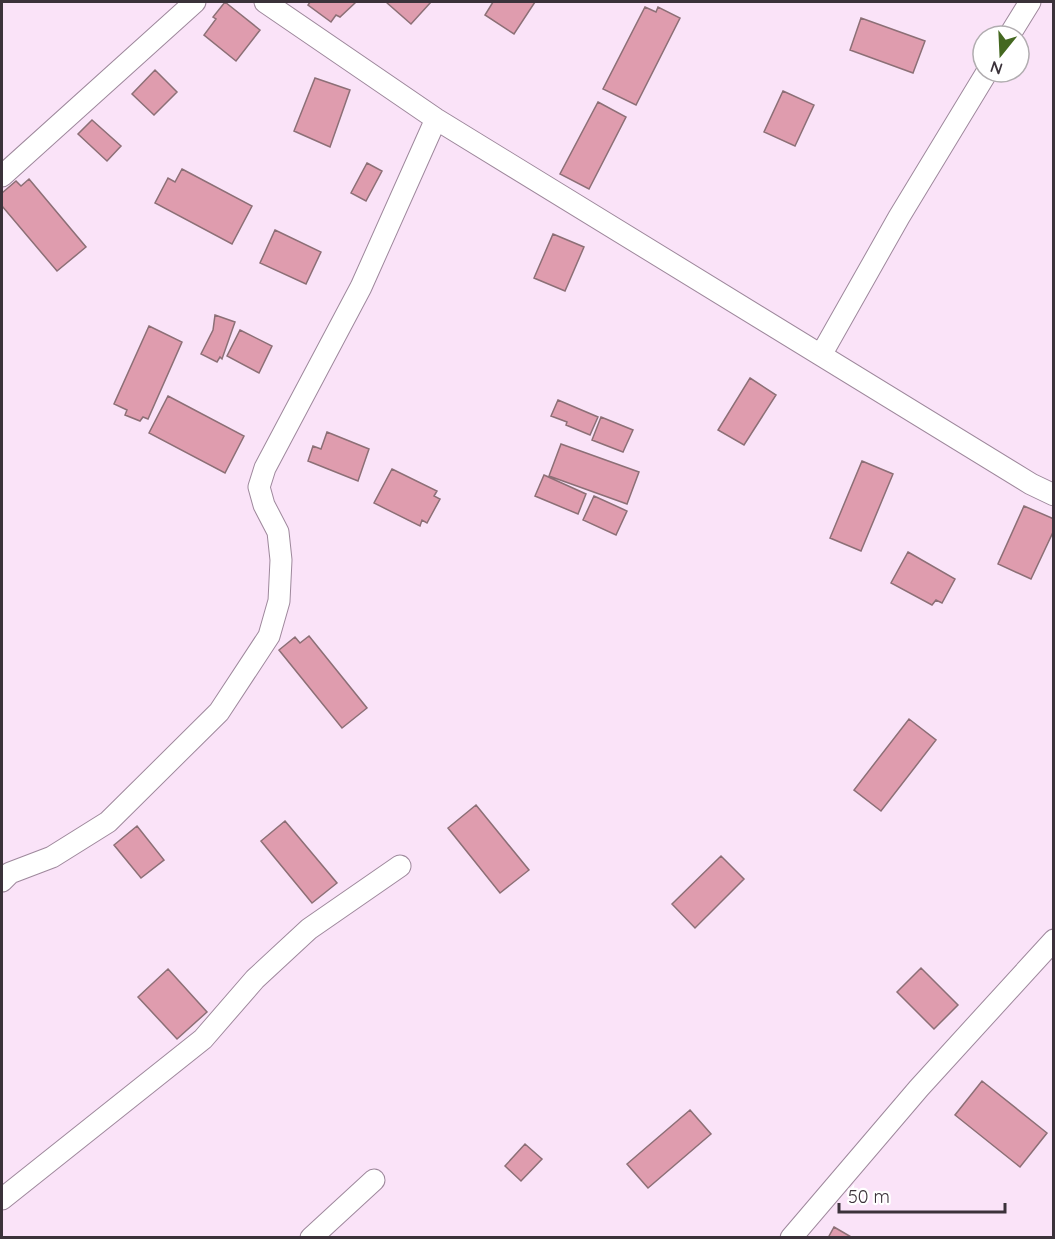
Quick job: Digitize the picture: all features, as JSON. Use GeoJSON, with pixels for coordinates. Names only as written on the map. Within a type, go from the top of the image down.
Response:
{"type":"FeatureCollection","features":[{"type":"Feature","properties":{"kind":"street"},"geometry":{"type":"LineString","coordinates":[[2,176],[195,2]]}},
{"type":"Feature","properties":{"kind":"street"},"geometry":{"type":"LineString","coordinates":[[265,2],[436,119],[1031,484],[1053,495]]}},
{"type":"Feature","properties":{"kind":"street"},"geometry":{"type":"LineString","coordinates":[[1016,24],[1030,2]]}},
{"type":"Feature","properties":{"kind":"street"},"geometry":{"type":"LineString","coordinates":[[821,355],[899,217],[980,84]]}},
{"type":"Feature","properties":{"kind":"street"},"geometry":{"type":"LineString","coordinates":[[2,881],[10,873],[52,857],[108,822],[219,712],[268,636],[279,601],[281,560],[278,532],[264,505],[259,487],[281,439],[361,287],[436,119]]}},
{"type":"Feature","properties":{"kind":"street"},"geometry":{"type":"LineString","coordinates":[[2,1199],[203,1039],[255,979],[309,929],[400,866]]}},
{"type":"Feature","properties":{"kind":"street"},"geometry":{"type":"LineString","coordinates":[[791,1238],[919,1088],[1053,940]]}},
{"type":"Feature","properties":{"kind":"street"},"geometry":{"type":"LineString","coordinates":[[311,1238],[374,1180]]}},
{"type":"Feature","properties":{"kind":"building"},"geometry":{"type":"Polygon","coordinates":[[[225,2],[260,30],[236,61],[204,35],[216,19],[213,17],[225,2]]]}},
{"type":"Feature","properties":{"kind":"building"},"geometry":{"type":"Polygon","coordinates":[[[310,2],[356,2],[340,17],[336,15],[331,22],[308,5],[310,2]]]}},
{"type":"Feature","properties":{"kind":"building"},"geometry":{"type":"Polygon","coordinates":[[[386,2],[431,2],[411,24],[386,2]]]}},
{"type":"Feature","properties":{"kind":"building"},"geometry":{"type":"Polygon","coordinates":[[[493,2],[535,2],[514,34],[485,15],[493,2]]]}},
{"type":"Feature","properties":{"kind":"building"},"geometry":{"type":"Polygon","coordinates":[[[645,7],[656,12],[658,7],[680,18],[636,105],[603,89],[645,7]]]}},
{"type":"Feature","properties":{"kind":"building"},"geometry":{"type":"Polygon","coordinates":[[[861,18],[925,41],[913,73],[850,50],[861,18]]]}},
{"type":"Feature","properties":{"kind":"building"},"geometry":{"type":"Polygon","coordinates":[[[155,70],[177,92],[154,115],[132,94],[155,70]]]}},
{"type":"Feature","properties":{"kind":"building"},"geometry":{"type":"Polygon","coordinates":[[[315,78],[350,90],[330,147],[294,131],[315,78]]]}},
{"type":"Feature","properties":{"kind":"building"},"geometry":{"type":"Polygon","coordinates":[[[783,91],[814,105],[795,146],[764,132],[783,91]]]}},
{"type":"Feature","properties":{"kind":"building"},"geometry":{"type":"Polygon","coordinates":[[[598,102],[626,117],[589,189],[560,174],[598,102]]]}},
{"type":"Feature","properties":{"kind":"building"},"geometry":{"type":"Polygon","coordinates":[[[92,120],[121,146],[107,161],[78,134],[92,120]]]}},
{"type":"Feature","properties":{"kind":"building"},"geometry":{"type":"Polygon","coordinates":[[[367,163],[382,171],[366,201],[351,193],[367,163]]]}},
{"type":"Feature","properties":{"kind":"building"},"geometry":{"type":"Polygon","coordinates":[[[182,169],[252,206],[232,244],[155,203],[168,178],[175,182],[182,169]]]}},
{"type":"Feature","properties":{"kind":"building"},"geometry":{"type":"Polygon","coordinates":[[[29,179],[86,247],[57,271],[2,206],[2,193],[16,181],[21,186],[29,179]]]}},
{"type":"Feature","properties":{"kind":"building"},"geometry":{"type":"Polygon","coordinates":[[[275,230],[321,252],[306,284],[260,263],[275,230]]]}},
{"type":"Feature","properties":{"kind":"building"},"geometry":{"type":"Polygon","coordinates":[[[553,234],[584,247],[565,291],[534,278],[553,234]]]}},
{"type":"Feature","properties":{"kind":"building"},"geometry":{"type":"Polygon","coordinates":[[[215,315],[235,322],[222,359],[220,357],[217,362],[201,354],[213,330],[215,315]]]}},
{"type":"Feature","properties":{"kind":"building"},"geometry":{"type":"Polygon","coordinates":[[[149,326],[182,342],[148,419],[143,417],[140,421],[125,415],[127,410],[114,404],[149,326]]]}},
{"type":"Feature","properties":{"kind":"building"},"geometry":{"type":"Polygon","coordinates":[[[240,330],[272,346],[259,373],[227,356],[240,330]]]}},
{"type":"Feature","properties":{"kind":"building"},"geometry":{"type":"Polygon","coordinates":[[[750,378],[776,395],[744,445],[718,430],[750,378]]]}},
{"type":"Feature","properties":{"kind":"building"},"geometry":{"type":"Polygon","coordinates":[[[168,396],[244,436],[225,473],[149,433],[168,396]]]}},
{"type":"Feature","properties":{"kind":"building"},"geometry":{"type":"Polygon","coordinates":[[[558,400],[598,417],[590,435],[551,416],[558,400]]]}},
{"type":"Feature","properties":{"kind":"building"},"geometry":{"type":"Polygon","coordinates":[[[601,417],[633,430],[623,452],[592,440],[601,417]]]}},
{"type":"Feature","properties":{"kind":"building"},"geometry":{"type":"Polygon","coordinates":[[[327,432],[369,449],[358,481],[308,461],[313,446],[321,449],[327,432]]]}},
{"type":"Feature","properties":{"kind":"building"},"geometry":{"type":"Polygon","coordinates":[[[561,444],[639,472],[627,504],[549,476],[561,444]]]}},
{"type":"Feature","properties":{"kind":"building"},"geometry":{"type":"Polygon","coordinates":[[[862,461],[893,474],[861,551],[830,538],[862,461]]]}},
{"type":"Feature","properties":{"kind":"building"},"geometry":{"type":"Polygon","coordinates":[[[392,469],[437,491],[434,496],[440,499],[427,523],[422,520],[420,526],[374,503],[392,469]]]}},
{"type":"Feature","properties":{"kind":"building"},"geometry":{"type":"Polygon","coordinates":[[[544,475],[586,494],[578,514],[535,496],[544,475]]]}},
{"type":"Feature","properties":{"kind":"building"},"geometry":{"type":"Polygon","coordinates":[[[594,496],[627,511],[616,535],[583,520],[594,496]]]}},
{"type":"Feature","properties":{"kind":"building"},"geometry":{"type":"Polygon","coordinates":[[[1024,506],[1054,519],[1054,530],[1031,579],[998,564],[1024,506]]]}},
{"type":"Feature","properties":{"kind":"building"},"geometry":{"type":"Polygon","coordinates":[[[908,552],[955,579],[942,603],[936,600],[932,605],[891,583],[908,552]]]}},
{"type":"Feature","properties":{"kind":"building"},"geometry":{"type":"Polygon","coordinates":[[[309,636],[367,708],[342,728],[279,650],[295,637],[300,643],[309,636]]]}},
{"type":"Feature","properties":{"kind":"building"},"geometry":{"type":"Polygon","coordinates":[[[909,719],[936,740],[881,811],[854,790],[909,719]]]}},
{"type":"Feature","properties":{"kind":"building"},"geometry":{"type":"Polygon","coordinates":[[[476,805],[529,870],[500,893],[448,828],[476,805]]]}},
{"type":"Feature","properties":{"kind":"building"},"geometry":{"type":"Polygon","coordinates":[[[285,821],[337,883],[312,903],[261,841],[285,821]]]}},
{"type":"Feature","properties":{"kind":"building"},"geometry":{"type":"Polygon","coordinates":[[[137,826],[164,860],[141,878],[114,845],[137,826]]]}},
{"type":"Feature","properties":{"kind":"building"},"geometry":{"type":"Polygon","coordinates":[[[721,856],[744,879],[695,928],[672,904],[721,856]]]}},
{"type":"Feature","properties":{"kind":"building"},"geometry":{"type":"Polygon","coordinates":[[[921,968],[958,1005],[934,1029],[897,992],[921,968]]]}},
{"type":"Feature","properties":{"kind":"building"},"geometry":{"type":"Polygon","coordinates":[[[168,969],[207,1012],[177,1039],[138,997],[168,969]]]}},
{"type":"Feature","properties":{"kind":"building"},"geometry":{"type":"Polygon","coordinates":[[[982,1081],[1047,1133],[1020,1167],[955,1115],[982,1081]]]}},
{"type":"Feature","properties":{"kind":"building"},"geometry":{"type":"Polygon","coordinates":[[[690,1110],[711,1134],[648,1188],[627,1164],[690,1110]]]}},
{"type":"Feature","properties":{"kind":"building"},"geometry":{"type":"Polygon","coordinates":[[[525,1144],[542,1159],[521,1181],[505,1166],[525,1144]]]}},
{"type":"Feature","properties":{"kind":"building"},"geometry":{"type":"Polygon","coordinates":[[[834,1227],[853,1238],[828,1238],[834,1227]]]}}]}
